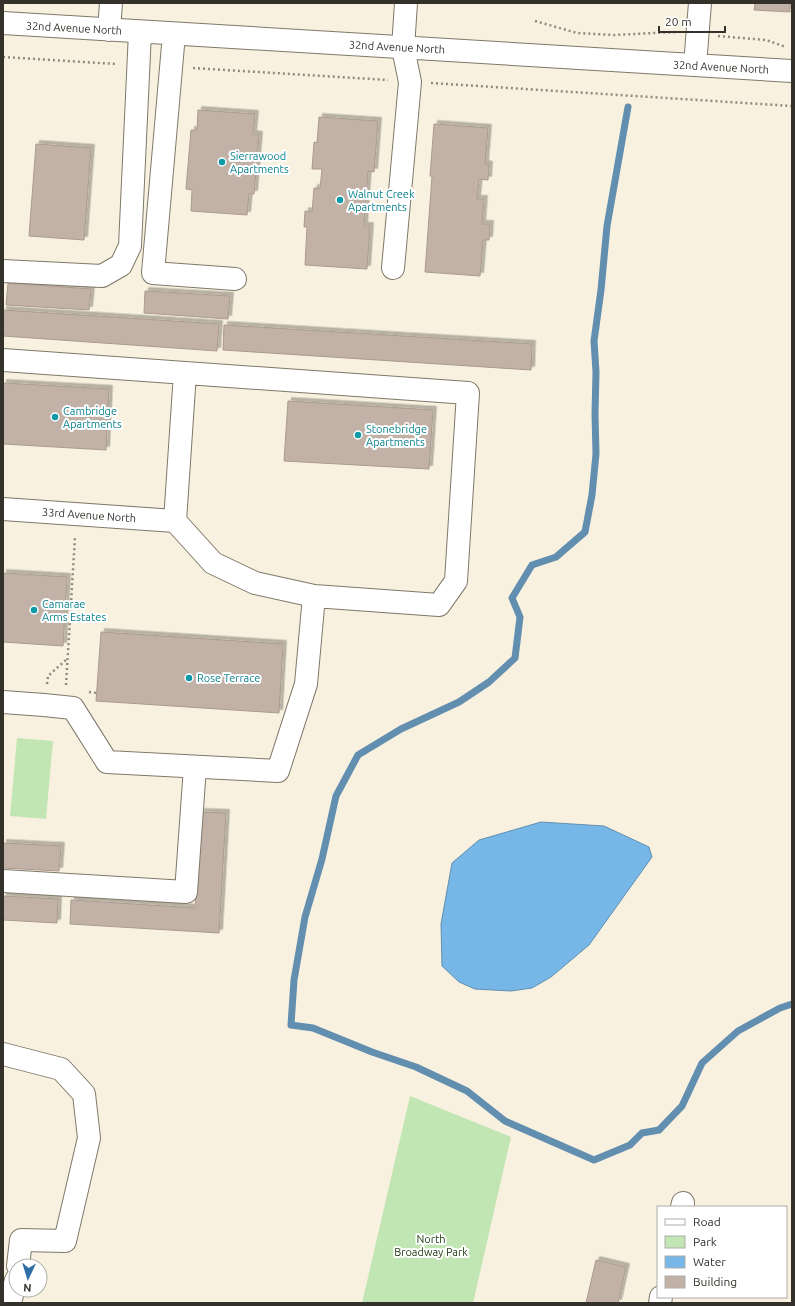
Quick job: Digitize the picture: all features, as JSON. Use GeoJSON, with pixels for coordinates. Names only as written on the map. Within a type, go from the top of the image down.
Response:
{"type":"FeatureCollection","features":[{"type":"Feature","properties":{"kind":"street"},"geometry":{"type":"LineString","coordinates":[[109,30],[111,3]]}},
{"type":"Feature","properties":{"kind":"street"},"geometry":{"type":"LineString","coordinates":[[393,268],[410,82],[403,48],[406,3]]}},
{"type":"Feature","properties":{"kind":"street"},"geometry":{"type":"LineString","coordinates":[[695,65],[700,3]]}},
{"type":"Feature","properties":{"kind":"street","name":"32nd Avenue North"},"geometry":{"type":"LineString","coordinates":[[3,24],[792,71]]}},
{"type":"Feature","properties":{"kind":"street"},"geometry":{"type":"LineString","coordinates":[[3,271],[102,276],[121,265],[130,246],[140,32]]}},
{"type":"Feature","properties":{"kind":"street"},"geometry":{"type":"LineString","coordinates":[[174,34],[154,274],[235,279]]}},
{"type":"Feature","properties":{"kind":"street"},"geometry":{"type":"LineString","coordinates":[[3,360],[468,393],[456,581],[439,606],[314,596],[255,583],[213,563],[175,521],[185,373]]}},
{"type":"Feature","properties":{"kind":"street","name":"33rd Avenue North"},"geometry":{"type":"LineString","coordinates":[[3,509],[175,521]]}},
{"type":"Feature","properties":{"kind":"street"},"geometry":{"type":"LineString","coordinates":[[3,702],[73,708],[107,762],[278,771],[306,684],[314,596]]}},
{"type":"Feature","properties":{"kind":"street"},"geometry":{"type":"LineString","coordinates":[[3,881],[186,892],[195,767]]}},
{"type":"Feature","properties":{"kind":"street"},"geometry":{"type":"LineString","coordinates":[[3,1054],[61,1069],[84,1094],[89,1138],[65,1241],[21,1240],[19,1258]]}},
{"type":"Feature","properties":{"kind":"path"},"geometry":{"type":"LineString","coordinates":[[535,21],[578,33],[614,35],[668,32],[698,34],[766,40],[792,49]]}},
{"type":"Feature","properties":{"kind":"path"},"geometry":{"type":"LineString","coordinates":[[65,691],[76,514]]}},
{"type":"Feature","properties":{"kind":"path"},"geometry":{"type":"LineString","coordinates":[[44,705],[48,676],[67,659]]}},
{"type":"Feature","properties":{"kind":"path"},"geometry":{"type":"LineString","coordinates":[[89,692],[96,693]]}},
{"type":"Feature","properties":{"kind":"green space"},"geometry":{"type":"Polygon","coordinates":[[[17,738],[53,741],[46,819],[10,816],[17,738]]]}},
{"type":"Feature","properties":{"kind":"green space","name":"North Broadway Park"},"geometry":{"type":"Polygon","coordinates":[[[410,1096],[511,1137],[473,1303],[362,1303],[410,1096]]]}},
{"type":"Feature","properties":{"kind":"water"},"geometry":{"type":"Polygon","coordinates":[[[541,822],[604,826],[649,847],[652,857],[589,945],[551,977],[532,988],[511,991],[475,989],[459,982],[442,966],[441,924],[452,863],[479,840],[541,822]]]}},
{"type":"Feature","properties":{"kind":"building"},"geometry":{"type":"Polygon","coordinates":[[[755,3],[790,3],[790,12],[754,10],[755,3]]]}},
{"type":"Feature","properties":{"kind":"building","name":"Sierrawood Apartments"},"geometry":{"type":"Polygon","coordinates":[[[198,110],[255,114],[253,134],[259,135],[254,194],[249,194],[247,215],[191,211],[192,190],[186,189],[191,130],[197,130],[198,110]]]}},
{"type":"Feature","properties":{"kind":"building","name":"Walnut Creek Apartments"},"geometry":{"type":"Polygon","coordinates":[[[319,117],[378,121],[374,172],[368,171],[364,226],[370,226],[367,269],[305,265],[307,227],[304,227],[305,211],[312,212],[314,188],[320,188],[322,169],[312,169],[314,142],[317,143],[319,117]]]}},
{"type":"Feature","properties":{"kind":"building","name":"Walnut Creek Apartments"},"geometry":{"type":"Polygon","coordinates":[[[434,124],[488,128],[485,164],[489,165],[488,180],[479,179],[477,199],[484,199],[482,224],[490,224],[489,240],[483,240],[480,276],[425,272],[434,124]]]}},
{"type":"Feature","properties":{"kind":"building"},"geometry":{"type":"Polygon","coordinates":[[[36,144],[91,148],[84,240],[29,236],[36,144]]]}},
{"type":"Feature","properties":{"kind":"building"},"geometry":{"type":"Polygon","coordinates":[[[8,283],[91,289],[89,310],[6,305],[8,283]]]}},
{"type":"Feature","properties":{"kind":"building"},"geometry":{"type":"Polygon","coordinates":[[[145,291],[230,296],[228,319],[144,313],[145,291]]]}},
{"type":"Feature","properties":{"kind":"building"},"geometry":{"type":"Polygon","coordinates":[[[3,310],[219,324],[217,351],[3,336],[3,310]]]}},
{"type":"Feature","properties":{"kind":"building"},"geometry":{"type":"Polygon","coordinates":[[[224,325],[532,344],[531,370],[223,350],[224,325]]]}},
{"type":"Feature","properties":{"kind":"building","name":"Cambridge Apartments"},"geometry":{"type":"Polygon","coordinates":[[[3,383],[109,389],[106,450],[3,444],[3,383]]]}},
{"type":"Feature","properties":{"kind":"building","name":"Stonebridge Apartments"},"geometry":{"type":"Polygon","coordinates":[[[288,401],[433,410],[429,469],[284,461],[288,401]]]}},
{"type":"Feature","properties":{"kind":"building","name":"Camarae Arms Estates"},"geometry":{"type":"Polygon","coordinates":[[[3,573],[67,577],[63,646],[3,642],[3,573]]]}},
{"type":"Feature","properties":{"kind":"building","name":"Rose Terrace"},"geometry":{"type":"Polygon","coordinates":[[[101,632],[283,644],[279,713],[96,701],[101,632]]]}},
{"type":"Feature","properties":{"kind":"building"},"geometry":{"type":"Polygon","coordinates":[[[201,812],[226,813],[219,933],[70,924],[71,900],[195,908],[201,812]]]}},
{"type":"Feature","properties":{"kind":"building"},"geometry":{"type":"Polygon","coordinates":[[[3,843],[61,846],[59,871],[3,868],[3,843]]]}},
{"type":"Feature","properties":{"kind":"building"},"geometry":{"type":"Polygon","coordinates":[[[3,896],[58,899],[57,923],[3,920],[3,896]]]}},
{"type":"Feature","properties":{"kind":"building"},"geometry":{"type":"Polygon","coordinates":[[[596,1260],[626,1267],[618,1303],[586,1303],[596,1260]]]}},
{"type":"Feature","properties":{"kind":"waterway"},"geometry":{"type":"LineString","coordinates":[[628,107],[607,226],[601,290],[594,341],[596,372],[596,454],[592,495],[585,532],[556,557],[532,565],[512,598],[520,617],[515,658],[489,682],[459,702],[401,729],[358,755],[336,796],[322,859],[305,917],[294,980],[291,1025],[313,1028],[372,1052],[416,1067],[467,1091],[505,1121],[594,1160],[630,1145],[642,1133],[659,1130],[682,1106],[702,1063],[738,1031],[780,1008],[792,1004]]}},
{"type":"Feature","properties":{"kind":"place","name":"Sierrawood Apartments"},"geometry":{"type":"Point","coordinates":[222,162]}},
{"type":"Feature","properties":{"kind":"place","name":"Walnut Creek Apartments"},"geometry":{"type":"Point","coordinates":[340,200]}},
{"type":"Feature","properties":{"kind":"place","name":"Cambridge Apartments"},"geometry":{"type":"Point","coordinates":[55,417]}},
{"type":"Feature","properties":{"kind":"place","name":"Stonebridge Apartments"},"geometry":{"type":"Point","coordinates":[358,435]}},
{"type":"Feature","properties":{"kind":"place","name":"Camarae Arms Estates"},"geometry":{"type":"Point","coordinates":[34,610]}},
{"type":"Feature","properties":{"kind":"place","name":"Rose Terrace"},"geometry":{"type":"Point","coordinates":[189,678]}}]}
